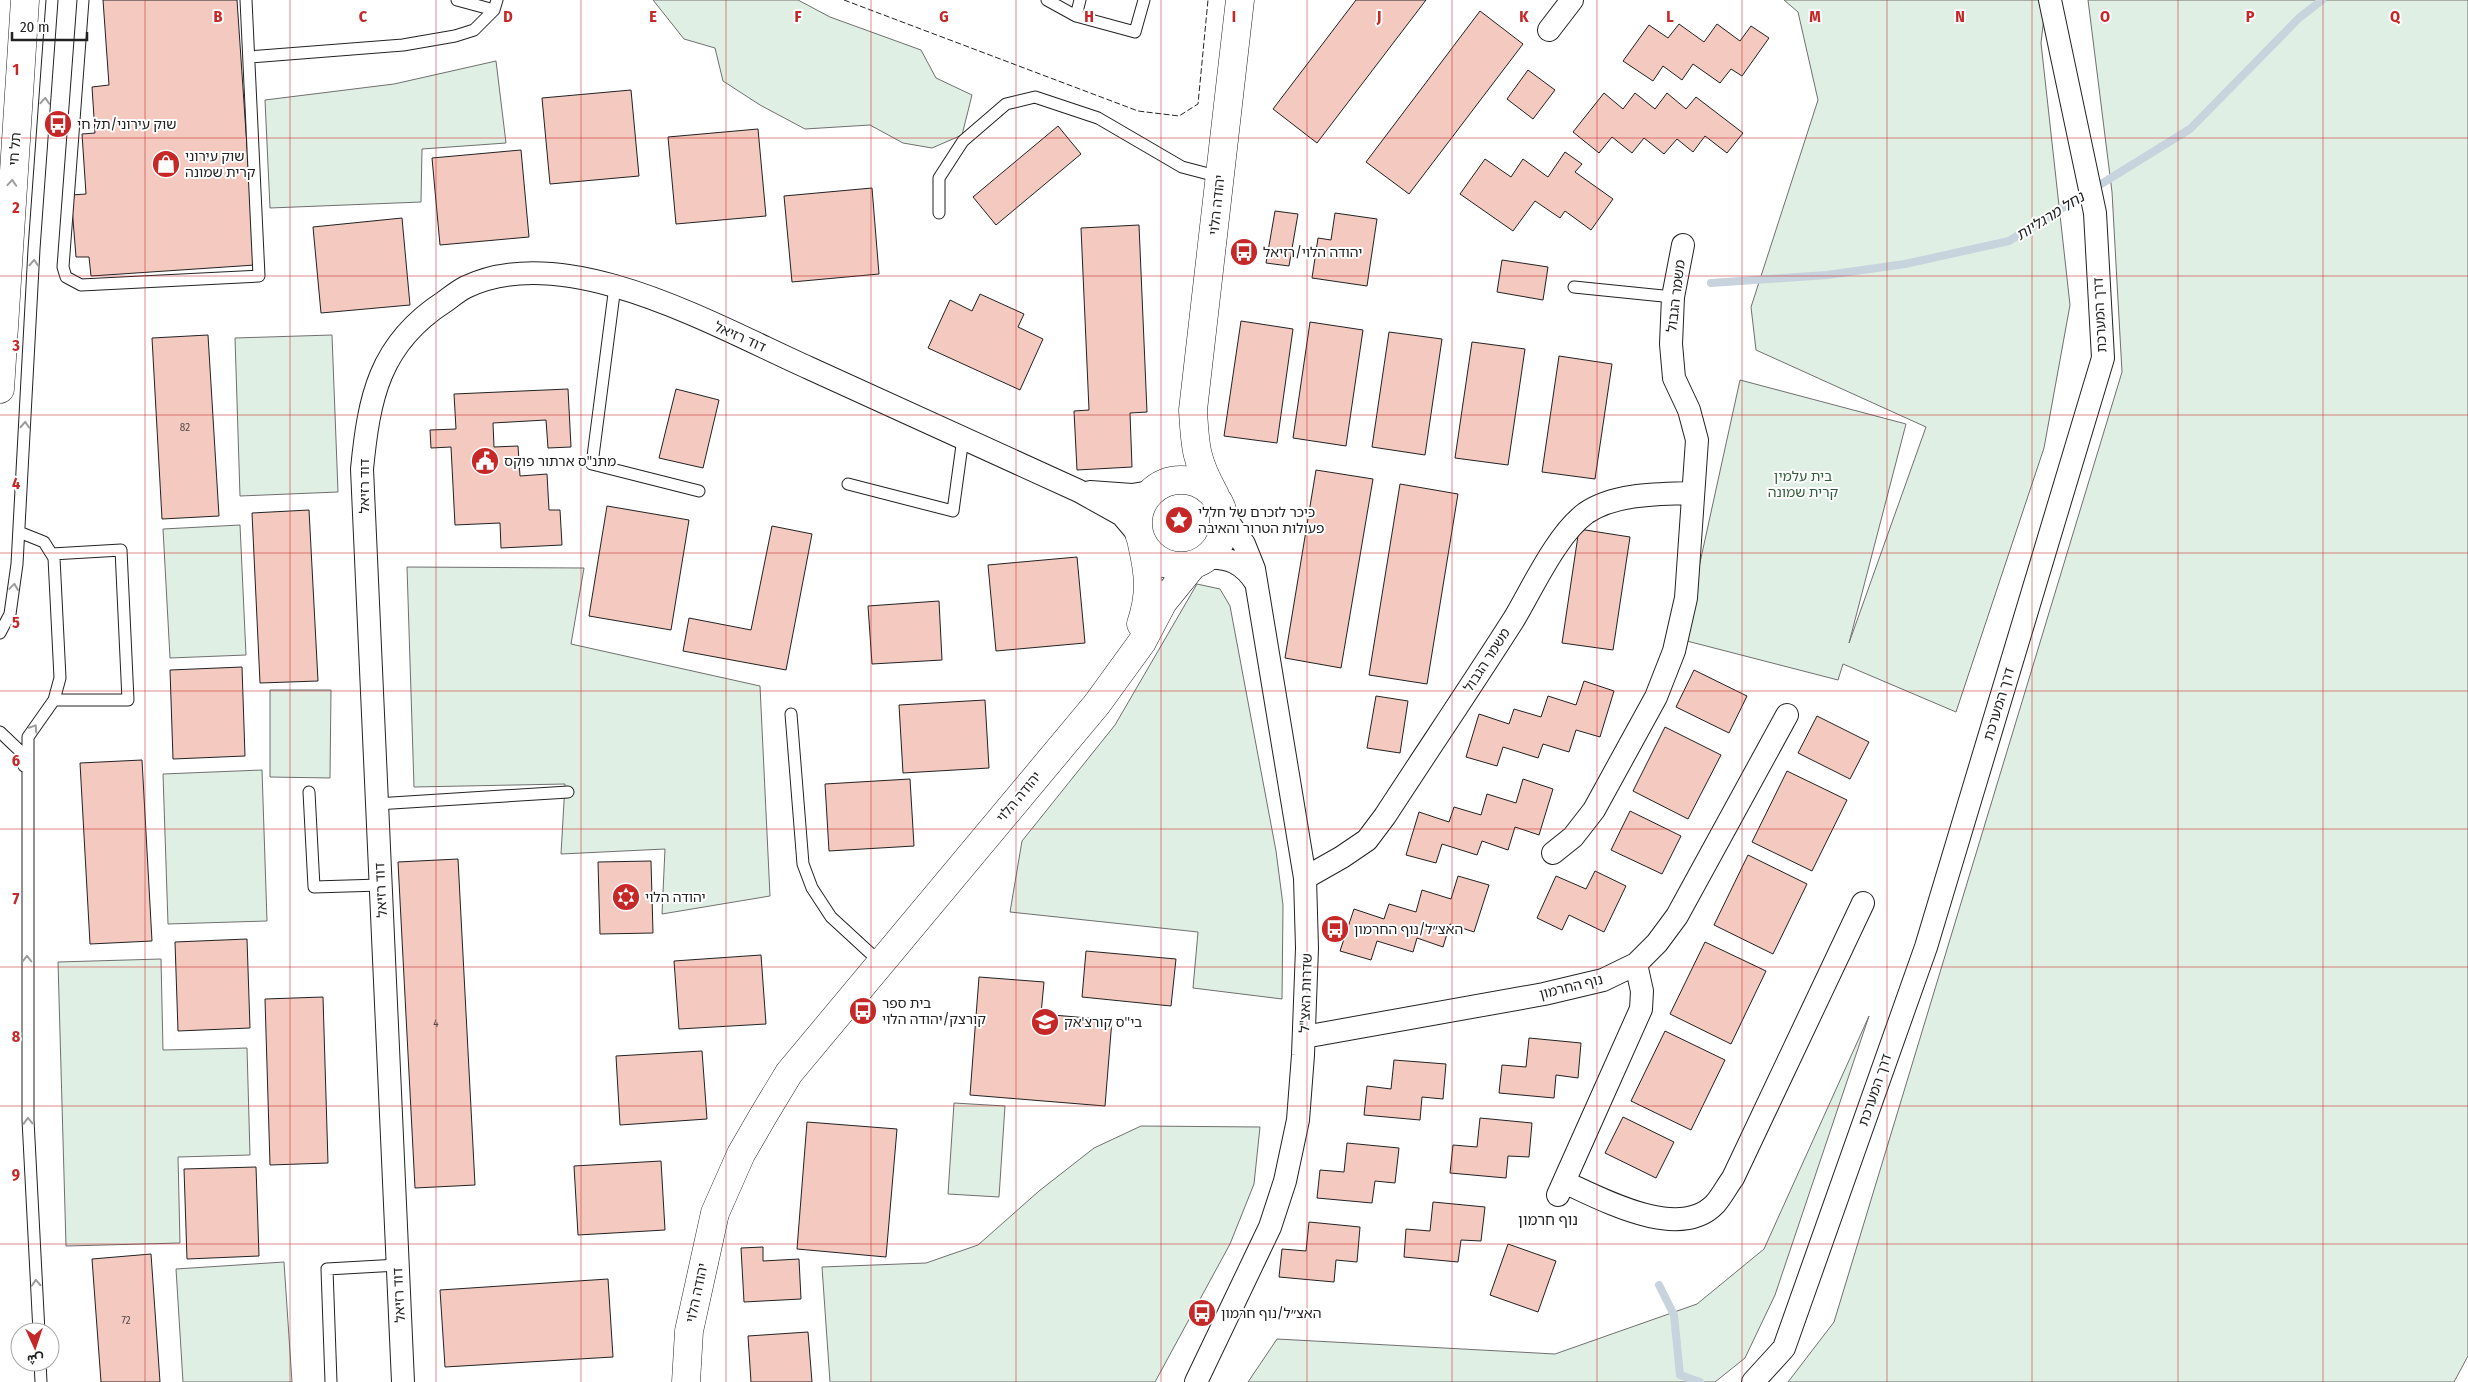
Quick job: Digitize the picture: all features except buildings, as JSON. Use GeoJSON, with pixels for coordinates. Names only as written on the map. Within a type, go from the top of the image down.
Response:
{"type":"FeatureCollection","features":[{"type":"Feature","properties":{"kind":"main road","name":"תל חי"},"geometry":{"type":"LineString","coordinates":[[0,389],[25,0]]}},
{"type":"Feature","properties":{"kind":"main road","name":"יהודה הלוי"},"geometry":{"type":"LineString","coordinates":[[1219,505],[1200,468],[1195,447],[1193,410],[1240,0]]}},
{"type":"Feature","properties":{"kind":"main road","name":"יהודה הלוי"},"geometry":{"type":"LineString","coordinates":[[1156,487],[1176,460],[1193,410]]}},
{"type":"Feature","properties":{"kind":"main road"},"geometry":{"type":"LineString","coordinates":[[1176,479],[1191,480],[1204,486],[1219,505],[1223,535],[1216,548],[1199,561],[1178,566],[1164,563],[1152,555],[1140,539],[1138,514],[1156,487],[1176,479]]}},
{"type":"Feature","properties":{"kind":"main road","name":"יהודה הלוי"},"geometry":{"type":"LineString","coordinates":[[1131,656],[1148,604],[1149,575],[1140,539]]}},
{"type":"Feature","properties":{"kind":"main road","name":"יהודה הלוי"},"geometry":{"type":"LineString","coordinates":[[686,1382],[689,1331],[713,1222],[741,1154],[789,1073],[1097,704],[1142,642],[1162,602],[1199,561]]}},
{"type":"Feature","properties":{"kind":"street"},"geometry":{"type":"LineString","coordinates":[[1549,30],[1572,0]]}},
{"type":"Feature","properties":{"kind":"street","name":"דרך המערכת"},"geometry":{"type":"LineString","coordinates":[[1753,1382],[1784,1348],[1926,947],[2103,358],[2095,213],[2050,0]]}},
{"type":"Feature","properties":{"kind":"street","name":"משמר הגבול"},"geometry":{"type":"LineString","coordinates":[[1553,853],[1573,836],[1594,810],[1656,697],[1674,651],[1686,598],[1697,440],[1690,410],[1674,378],[1671,344],[1673,296],[1683,245]]}},
{"type":"Feature","properties":{"kind":"street","name":"דוד רזיאל"},"geometry":{"type":"LineString","coordinates":[[403,1382],[362,469],[367,418],[377,382],[401,340],[429,311],[466,287],[501,276],[551,273],[597,280],[686,313],[1079,491],[1122,515],[1140,539]]}},
{"type":"Feature","properties":{"kind":"street","name":"דוד רזיאל"},"geometry":{"type":"LineString","coordinates":[[1079,491],[1132,495],[1156,487]]}},
{"type":"Feature","properties":{"kind":"street","name":"משמר הגבול"},"geometry":{"type":"LineString","coordinates":[[1305,878],[1367,840],[1385,816],[1514,619],[1569,527],[1588,512],[1638,495],[1694,493]]}},
{"type":"Feature","properties":{"kind":"street","name":"שדרות האצ\"ל"},"geometry":{"type":"LineString","coordinates":[[1196,1382],[1270,1227],[1282,1190],[1298,1120],[1304,1037],[1307,948],[1305,878],[1257,586],[1251,558],[1219,505]]}},
{"type":"Feature","properties":{"kind":"street"},"geometry":{"type":"LineString","coordinates":[[1199,561],[1220,556],[1230,558],[1251,575],[1257,586]]}},
{"type":"Feature","properties":{"kind":"street","name":"נוף החרמון"},"geometry":{"type":"LineString","coordinates":[[1304,1037],[1544,994],[1603,980],[1636,964],[1657,943],[1677,916],[1787,715]]}},
{"type":"Feature","properties":{"kind":"street"},"geometry":{"type":"LineString","coordinates":[[1636,964],[1642,991],[1641,1009],[1561,1189],[1661,1219],[1694,1216],[1715,1205],[1733,1178],[1863,903]]}},
{"type":"Feature","properties":{"kind":"lane"},"geometry":{"type":"LineString","coordinates":[[0,633],[10,614],[19,532],[34,250],[52,0]]}},
{"type":"Feature","properties":{"kind":"lane"},"geometry":{"type":"LineString","coordinates":[[83,0],[63,267],[66,277],[82,285],[260,276],[246,0]]}},
{"type":"Feature","properties":{"kind":"lane"},"geometry":{"type":"LineString","coordinates":[[457,0],[496,5]]}},
{"type":"Feature","properties":{"kind":"lane"},"geometry":{"type":"LineString","coordinates":[[1047,0],[1076,16],[1136,32],[1144,0]]}},
{"type":"Feature","properties":{"kind":"lane"},"geometry":{"type":"LineString","coordinates":[[1076,16],[1080,0]]}},
{"type":"Feature","properties":{"kind":"lane"},"geometry":{"type":"LineString","coordinates":[[249,57],[403,44],[455,36],[474,30],[496,5]]}},
{"type":"Feature","properties":{"kind":"lane"},"geometry":{"type":"LineString","coordinates":[[939,213],[939,178],[963,141],[1006,104],[1035,97],[1098,118],[1182,167],[1220,177]]}},
{"type":"Feature","properties":{"kind":"lane"},"geometry":{"type":"LineString","coordinates":[[615,286],[592,464],[699,492]]}},
{"type":"Feature","properties":{"kind":"lane"},"geometry":{"type":"LineString","coordinates":[[1574,287],[1673,296]]}},
{"type":"Feature","properties":{"kind":"lane"},"geometry":{"type":"LineString","coordinates":[[848,484],[953,511],[963,438]]}},
{"type":"Feature","properties":{"kind":"lane"},"geometry":{"type":"LineString","coordinates":[[19,532],[44,542],[52,554],[60,678],[54,700],[28,737],[28,1120],[38,1322]]}},
{"type":"Feature","properties":{"kind":"lane"},"geometry":{"type":"LineString","coordinates":[[52,554],[121,550],[128,700],[54,700]]}},
{"type":"Feature","properties":{"kind":"lane"},"geometry":{"type":"LineString","coordinates":[[791,714],[803,864],[812,888],[831,917],[881,963]]}},
{"type":"Feature","properties":{"kind":"lane"},"geometry":{"type":"LineString","coordinates":[[0,732],[20,752],[27,780]]}},
{"type":"Feature","properties":{"kind":"lane"},"geometry":{"type":"LineString","coordinates":[[309,792],[314,887],[380,885]]}},
{"type":"Feature","properties":{"kind":"lane"},"geometry":{"type":"LineString","coordinates":[[376,804],[568,792]]}},
{"type":"Feature","properties":{"kind":"lane"},"geometry":{"type":"LineString","coordinates":[[331,1382],[327,1269],[398,1265]]}},
{"type":"Feature","properties":{"kind":"green space"},"geometry":{"type":"Polygon","coordinates":[[[653,0],[798,0],[830,17],[921,50],[936,78],[972,95],[962,135],[932,148],[903,143],[870,125],[805,129],[760,105],[723,81],[715,48],[684,39],[653,0]]]}},
{"type":"Feature","properties":{"kind":"green space","name":"בית עלמין קרית שמונה"},"geometry":{"type":"Polygon","coordinates":[[[1784,0],[2046,0],[2041,43],[2070,305],[2044,448],[1956,712],[1843,664],[1838,680],[1683,640],[1740,380],[1906,424],[1849,643],[1926,427],[1756,350],[1751,307],[1818,100],[1798,12],[1784,0]]]}},
{"type":"Feature","properties":{"kind":"green space"},"geometry":{"type":"Polygon","coordinates":[[[2088,0],[2468,0],[2468,1356],[2454,1382],[1788,1382],[1834,1322],[2122,372],[2112,192],[2088,0]]]}},
{"type":"Feature","properties":{"kind":"green space"},"geometry":{"type":"Polygon","coordinates":[[[496,61],[506,143],[422,149],[421,202],[270,208],[265,100],[394,84],[496,61]]]}},
{"type":"Feature","properties":{"kind":"green space"},"geometry":{"type":"Polygon","coordinates":[[[332,335],[338,492],[240,496],[235,338],[332,335]]]}},
{"type":"Feature","properties":{"kind":"green space"},"geometry":{"type":"Polygon","coordinates":[[[240,525],[246,655],[170,658],[163,529],[240,525]]]}},
{"type":"Feature","properties":{"kind":"green space"},"geometry":{"type":"Polygon","coordinates":[[[407,567],[584,568],[571,644],[760,686],[770,896],[662,914],[665,849],[561,854],[565,784],[414,787],[407,567]]]}},
{"type":"Feature","properties":{"kind":"green space"},"geometry":{"type":"Polygon","coordinates":[[[1197,584],[1220,589],[1230,606],[1276,851],[1283,905],[1282,999],[1193,988],[1198,932],[1010,912],[1022,841],[1115,725],[1197,584]]]}},
{"type":"Feature","properties":{"kind":"green space"},"geometry":{"type":"Polygon","coordinates":[[[270,690],[331,690],[330,778],[270,777],[270,690]]]}},
{"type":"Feature","properties":{"kind":"green space"},"geometry":{"type":"Polygon","coordinates":[[[262,770],[267,921],[168,924],[163,774],[262,770]]]}},
{"type":"Feature","properties":{"kind":"green space"},"geometry":{"type":"Polygon","coordinates":[[[161,959],[163,1050],[247,1048],[250,1155],[178,1157],[180,1243],[66,1246],[58,962],[161,959]]]}},
{"type":"Feature","properties":{"kind":"green space"},"geometry":{"type":"Polygon","coordinates":[[[1869,1016],[1775,1295],[1745,1358],[1715,1382],[1248,1382],[1277,1339],[1555,1354],[1697,1304],[1764,1249],[1869,1016]]]}},
{"type":"Feature","properties":{"kind":"green space"},"geometry":{"type":"Polygon","coordinates":[[[954,1103],[1005,1106],[999,1197],[948,1194],[954,1103]]]}},
{"type":"Feature","properties":{"kind":"green space"},"geometry":{"type":"Polygon","coordinates":[[[1141,1126],[1260,1127],[1254,1184],[1230,1244],[1155,1382],[830,1382],[822,1267],[926,1263],[978,1245],[1039,1191],[1094,1148],[1141,1126]]]}},
{"type":"Feature","properties":{"kind":"green space"},"geometry":{"type":"Polygon","coordinates":[[[284,1262],[292,1382],[183,1382],[176,1269],[284,1262]]]}},
{"type":"Feature","properties":{"kind":"waterway","name":"נחל מרגליות"},"geometry":{"type":"LineString","coordinates":[[1711,283],[1827,275],[1905,264],[2009,241],[2190,129],[2299,18],[2322,0]]}},
{"type":"Feature","properties":{"kind":"waterway"},"geometry":{"type":"LineString","coordinates":[[1659,1285],[1674,1315],[1680,1375],[1700,1382]]}},
{"type":"Feature","properties":{"kind":"fence"},"geometry":{"type":"LineString","coordinates":[[844,0],[1138,111],[1179,116],[1198,104],[1208,0]]}},
{"type":"Feature","properties":{"kind":"place","name":"שוק עירוני/תל חי"},"geometry":{"type":"Point","coordinates":[58,124]}},
{"type":"Feature","properties":{"kind":"place","name":"שוק עירוני קרית שמונה"},"geometry":{"type":"Point","coordinates":[166,164]}},
{"type":"Feature","properties":{"kind":"place","name":"יהודה הלוי/רזיאל"},"geometry":{"type":"Point","coordinates":[1244,252]}},
{"type":"Feature","properties":{"kind":"place","name":"מתנ\"ס ארתור פוקס"},"geometry":{"type":"Point","coordinates":[485,461]}},
{"type":"Feature","properties":{"kind":"place","name":"כיכר לזכרם של חללי פעולות הטרור והאיבה"},"geometry":{"type":"Point","coordinates":[1179,520]}},
{"type":"Feature","properties":{"kind":"place","name":"יהודה הלוי"},"geometry":{"type":"Point","coordinates":[626,897]}},
{"type":"Feature","properties":{"kind":"place","name":"האצ״ל/נוף החרמון"},"geometry":{"type":"Point","coordinates":[1335,929]}},
{"type":"Feature","properties":{"kind":"place","name":"בית ספר קורצק/יהודה הלוי"},"geometry":{"type":"Point","coordinates":[863,1011]}},
{"type":"Feature","properties":{"kind":"place","name":"בי''ס קורצ'אק"},"geometry":{"type":"Point","coordinates":[1045,1022]}},
{"type":"Feature","properties":{"kind":"place","name":"האצ״ל/נוף חרמון"},"geometry":{"type":"Point","coordinates":[1202,1313]}},
{"type":"Feature","properties":{"kind":"district","name":"נוף חרמון"},"geometry":{"type":"Point","coordinates":[1548,1220]}}]}
